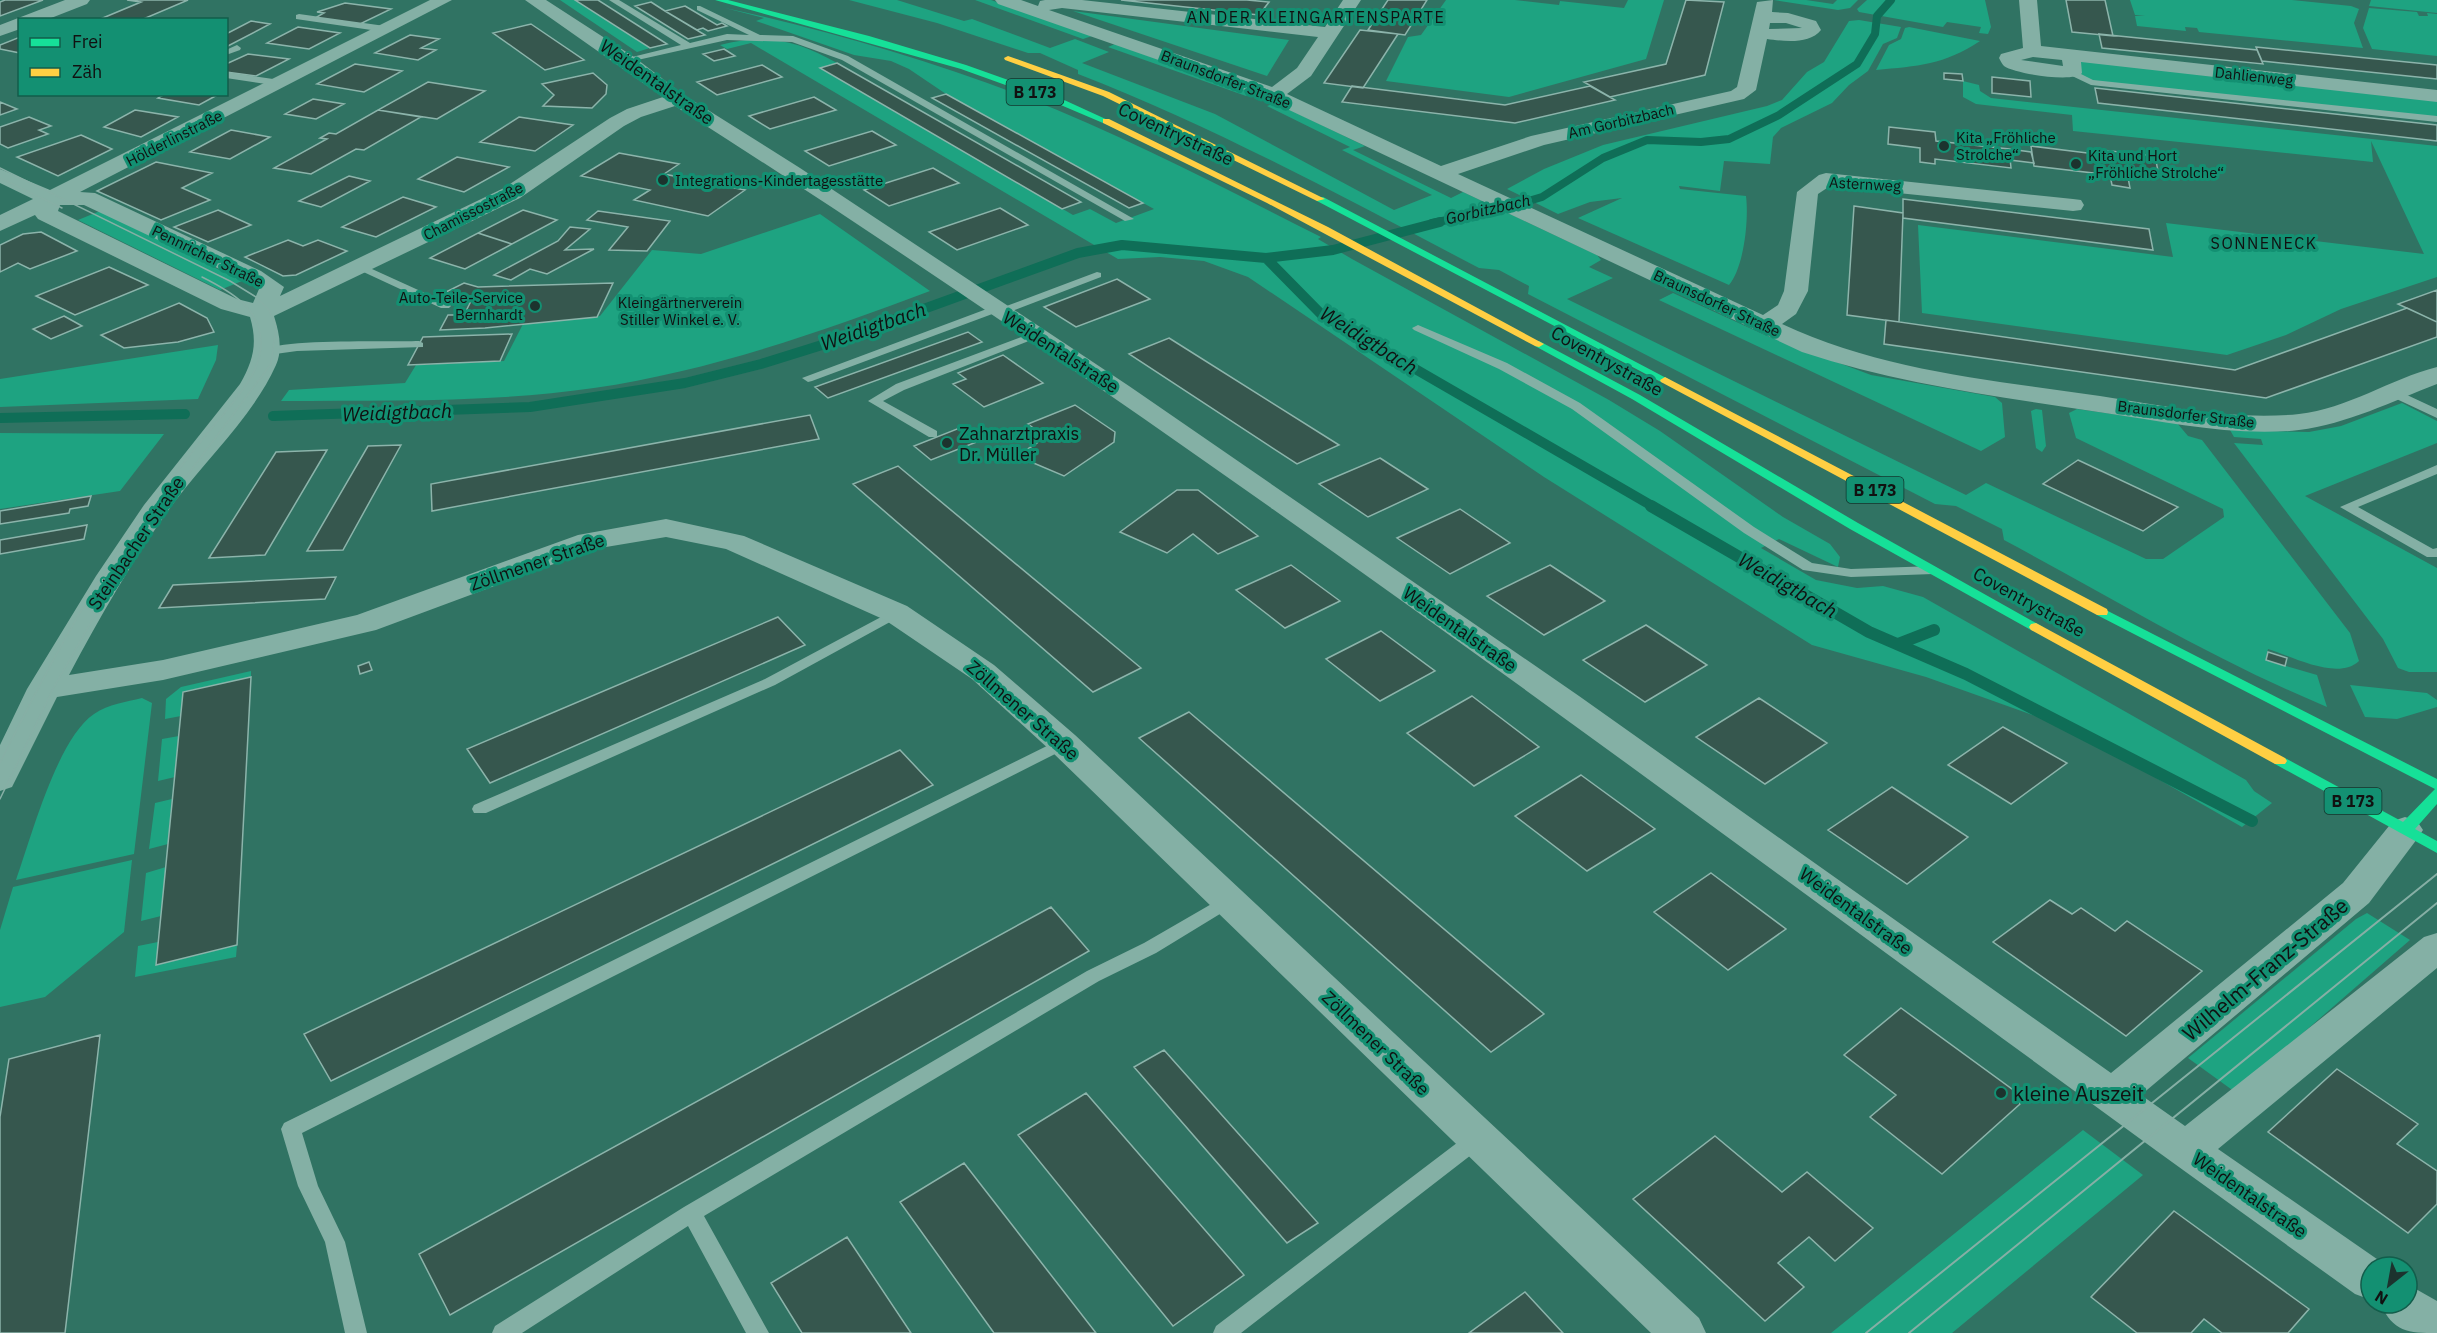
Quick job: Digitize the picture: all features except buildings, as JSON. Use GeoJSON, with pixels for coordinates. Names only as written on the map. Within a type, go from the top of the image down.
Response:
{"type":"FeatureCollection","features":[{"type":"Feature","properties":{"kind":"main road","name":"Coventrystraße"},"geometry":{"type":"LineString","coordinates":[[719,0],[880,40],[1005,80],[1139,135],[1333,232],[1636,396],[1781,484],[2437,848]]}},
{"type":"Feature","properties":{"kind":"main road","name":"Coventrystraße"},"geometry":{"type":"LineString","coordinates":[[990,52],[1117,99],[1232,153],[1413,246],[2269,700],[2437,785]]}},
{"type":"Feature","properties":{"kind":"main road"},"geometry":{"type":"LineString","coordinates":[[2405,830],[2437,794]]}},
{"type":"Feature","properties":{"kind":"street"},"geometry":{"type":"LineString","coordinates":[[34,18],[81,0]]}},
{"type":"Feature","properties":{"kind":"street","name":"Hölderlinstraße"},"geometry":{"type":"LineString","coordinates":[[0,224],[443,0]]}},
{"type":"Feature","properties":{"kind":"street","name":"Weidentalstraße"},"geometry":{"type":"LineString","coordinates":[[534,0],[627,62],[677,99],[793,172],[1120,391],[1568,704],[2186,1150],[2359,1272]]}},
{"type":"Feature","properties":{"kind":"street","name":"Braunsdorfer Straße"},"geometry":{"type":"LineString","coordinates":[[1004,0],[1274,95],[1765,325],[1830,354],[1869,366],[1924,378],[2201,419],[2298,422],[2324,418],[2437,375]]}},
{"type":"Feature","properties":{"kind":"street"},"geometry":{"type":"LineString","coordinates":[[1274,95],[1304,72],[1352,0]]}},
{"type":"Feature","properties":{"kind":"street"},"geometry":{"type":"LineString","coordinates":[[2028,0],[2032,51]]}},
{"type":"Feature","properties":{"kind":"street"},"geometry":{"type":"LineString","coordinates":[[1032,10],[1062,3],[1331,33]]}},
{"type":"Feature","properties":{"kind":"street","name":"Am Gorbitzbach"},"geometry":{"type":"LineString","coordinates":[[1441,173],[1538,140],[1737,95],[1746,90],[1750,84],[1763,17]]}},
{"type":"Feature","properties":{"kind":"street"},"geometry":{"type":"LineString","coordinates":[[0,30],[18,24]]}},
{"type":"Feature","properties":{"kind":"street","name":"Dahlienweg"},"geometry":{"type":"LineString","coordinates":[[2072,64],[2032,51],[2008,58],[2010,62],[2025,68],[2072,64],[2437,96]]}},
{"type":"Feature","properties":{"kind":"street","name":"Chamissostraße"},"geometry":{"type":"LineString","coordinates":[[261,313],[512,193],[617,122],[634,113],[677,99]]}},
{"type":"Feature","properties":{"kind":"street","name":"Pennricher Straße"},"geometry":{"type":"LineString","coordinates":[[0,175],[51,200],[87,198],[253,276],[272,287],[261,313],[219,299],[46,214],[51,200]]}},
{"type":"Feature","properties":{"kind":"street","name":"Asternweg"},"geometry":{"type":"LineString","coordinates":[[1765,325],[1788,309],[1797,291],[1808,192],[1826,180],[2073,205]]}},
{"type":"Feature","properties":{"kind":"street"},"geometry":{"type":"LineString","coordinates":[[261,313],[267,328],[268,351]]}},
{"type":"Feature","properties":{"kind":"street","name":"Steinbacher Straße"},"geometry":{"type":"LineString","coordinates":[[0,779],[43,689],[131,545],[154,510],[254,381],[268,351]]}},
{"type":"Feature","properties":{"kind":"street","name":"Zöllmener Straße"},"geometry":{"type":"LineString","coordinates":[[43,689],[163,670],[365,623],[588,542],[666,528],[734,542],[896,613],[983,672],[1063,743],[1683,1333]]}},
{"type":"Feature","properties":{"kind":"street","name":"Wilhelm-Franz-Straße"},"geometry":{"type":"LineString","coordinates":[[2112,1096],[2356,893],[2405,830]]}},
{"type":"Feature","properties":{"kind":"street"},"geometry":{"type":"LineString","coordinates":[[2186,1150],[2437,947]]}},
{"type":"Feature","properties":{"kind":"street"},"geometry":{"type":"LineString","coordinates":[[2419,1314],[2437,1327]]}},
{"type":"Feature","properties":{"kind":"lane"},"geometry":{"type":"LineString","coordinates":[[613,0],[688,46]]}},
{"type":"Feature","properties":{"kind":"lane"},"geometry":{"type":"LineString","coordinates":[[700,8],[759,36]]}},
{"type":"Feature","properties":{"kind":"lane"},"geometry":{"type":"LineString","coordinates":[[300,18],[385,29]]}},
{"type":"Feature","properties":{"kind":"lane"},"geometry":{"type":"LineString","coordinates":[[627,62],[727,37],[759,36],[793,39],[845,58],[1129,219]]}},
{"type":"Feature","properties":{"kind":"lane"},"geometry":{"type":"LineString","coordinates":[[228,52],[237,48]]}},
{"type":"Feature","properties":{"kind":"lane"},"geometry":{"type":"LineString","coordinates":[[2072,64],[2091,82],[2437,119]]}},
{"type":"Feature","properties":{"kind":"lane"},"geometry":{"type":"LineString","coordinates":[[228,75],[280,83]]}},
{"type":"Feature","properties":{"kind":"lane"},"geometry":{"type":"LineString","coordinates":[[361,267],[445,306]]}},
{"type":"Feature","properties":{"kind":"lane"},"geometry":{"type":"LineString","coordinates":[[808,378],[994,308],[1097,275]]}},
{"type":"Feature","properties":{"kind":"lane"},"geometry":{"type":"LineString","coordinates":[[1418,328],[1503,366],[1576,406],[1749,530],[1808,567],[1851,573],[1934,570]]}},
{"type":"Feature","properties":{"kind":"lane"},"geometry":{"type":"LineString","coordinates":[[933,434],[874,401],[900,387],[1035,335]]}},
{"type":"Feature","properties":{"kind":"lane"},"geometry":{"type":"LineString","coordinates":[[268,351],[297,347],[419,345]]}},
{"type":"Feature","properties":{"kind":"lane"},"geometry":{"type":"LineString","coordinates":[[2392,392],[2437,414]]}},
{"type":"Feature","properties":{"kind":"lane"},"geometry":{"type":"LineString","coordinates":[[2437,469],[2347,507],[2432,554],[2437,552]]}},
{"type":"Feature","properties":{"kind":"lane"},"geometry":{"type":"LineString","coordinates":[[480,809],[771,682],[896,613]]}},
{"type":"Feature","properties":{"kind":"lane"},"geometry":{"type":"LineString","coordinates":[[356,1333],[335,1242],[308,1186],[291,1129],[1063,743]]}},
{"type":"Feature","properties":{"kind":"lane"},"geometry":{"type":"LineString","coordinates":[[503,1333],[691,1214],[1083,982],[1150,948],[1227,901]]}},
{"type":"Feature","properties":{"kind":"lane"},"geometry":{"type":"LineString","coordinates":[[1224,1333],[1477,1139]]}},
{"type":"Feature","properties":{"kind":"lane"},"geometry":{"type":"LineString","coordinates":[[691,1214],[758,1333]]}},
{"type":"Feature","properties":{"kind":"green space"},"geometry":{"type":"Polygon","coordinates":[[[560,0],[575,0],[650,48],[637,52],[560,0]]]}},
{"type":"Feature","properties":{"kind":"green space"},"geometry":{"type":"Polygon","coordinates":[[[849,0],[897,0],[964,21],[972,19],[1050,48],[1075,39],[1109,52],[1082,63],[1215,114],[1394,210],[1432,195],[1342,150],[1350,147],[1267,106],[1276,103],[1365,146],[1353,150],[1451,198],[1463,192],[1597,255],[1601,260],[1589,267],[1613,278],[1567,299],[1966,495],[1986,483],[2146,559],[2163,559],[2224,517],[2223,509],[2076,438],[2069,413],[2077,409],[2177,423],[2188,436],[2202,440],[2350,633],[2359,661],[2350,667],[2328,668],[2302,662],[2268,649],[2266,660],[2317,675],[2327,707],[2285,689],[2203,649],[2004,540],[2002,529],[1956,506],[1935,504],[1528,294],[1529,286],[1499,270],[1479,268],[1181,117],[1078,74],[1078,70],[1040,53],[1028,53],[937,23],[849,0]]]}},
{"type":"Feature","properties":{"kind":"green space"},"geometry":{"type":"Polygon","coordinates":[[[975,0],[991,0],[1092,36],[1083,39],[975,0]]]}},
{"type":"Feature","properties":{"kind":"green space"},"geometry":{"type":"Polygon","coordinates":[[[1446,0],[1515,0],[1559,5],[1560,1],[1624,8],[1628,0],[1664,0],[1646,59],[1509,97],[1386,81],[1408,37],[1421,35],[1446,0]]]}},
{"type":"Feature","properties":{"kind":"green space"},"geometry":{"type":"Polygon","coordinates":[[[1774,0],[1806,0],[1833,4],[1837,0],[1858,0],[1850,8],[1838,10],[1774,0]]]}},
{"type":"Feature","properties":{"kind":"green space"},"geometry":{"type":"Polygon","coordinates":[[[1867,0],[1985,0],[1991,27],[1988,34],[1979,33],[1981,27],[1947,22],[1943,27],[1859,12],[1857,9],[1867,0]]]}},
{"type":"Feature","properties":{"kind":"green space"},"geometry":{"type":"Polygon","coordinates":[[[2130,0],[2292,0],[2351,6],[2359,9],[2354,23],[2363,48],[2199,32],[2197,28],[2185,27],[2186,31],[2137,26],[2135,16],[2145,16],[2135,15],[2130,0]]]}},
{"type":"Feature","properties":{"kind":"green space"},"geometry":{"type":"Polygon","coordinates":[[[2371,0],[2437,0],[2437,13],[2369,6],[2371,0]]]}},
{"type":"Feature","properties":{"kind":"green space"},"geometry":{"type":"Polygon","coordinates":[[[725,8],[801,26],[877,47],[1025,97],[1138,146],[1321,237],[1318,239],[1352,259],[1609,400],[1660,431],[1783,517],[1830,544],[1840,557],[1838,567],[1779,539],[1761,548],[1816,580],[1857,588],[1883,586],[1923,597],[2246,780],[2254,791],[2272,803],[2242,827],[2144,771],[2038,717],[1926,677],[1812,645],[1544,477],[1248,277],[1204,261],[1160,257],[1118,259],[751,43],[727,49],[720,45],[736,41],[766,39],[794,44],[822,55],[837,63],[821,68],[1073,215],[1090,209],[1116,223],[1154,209],[946,94],[909,69],[891,61],[854,55],[756,21],[764,18],[725,8]]]}},
{"type":"Feature","properties":{"kind":"green space"},"geometry":{"type":"Polygon","coordinates":[[[2369,8],[2417,12],[2419,16],[2428,16],[2427,13],[2437,14],[2437,56],[2372,49],[2363,28],[2369,8]]]}},
{"type":"Feature","properties":{"kind":"green space"},"geometry":{"type":"Polygon","coordinates":[[[1073,11],[1289,40],[1267,76],[1073,11]]]}},
{"type":"Feature","properties":{"kind":"green space"},"geometry":{"type":"Polygon","coordinates":[[[1859,20],[1901,27],[1897,38],[1883,44],[1868,71],[1849,85],[1832,103],[1781,128],[1773,137],[1770,164],[1724,161],[1720,191],[1679,186],[1680,189],[1746,196],[1747,218],[1742,255],[1729,285],[1578,218],[1622,198],[1590,202],[1558,214],[1507,189],[1544,169],[1603,145],[1767,106],[1782,100],[1807,72],[1824,62],[1849,21],[1859,20]]]}},
{"type":"Feature","properties":{"kind":"green space"},"geometry":{"type":"Polygon","coordinates":[[[1905,28],[1980,41],[1942,60],[1876,70],[1889,45],[1901,39],[1905,28]]]}},
{"type":"Feature","properties":{"kind":"green space"},"geometry":{"type":"Polygon","coordinates":[[[1115,44],[1253,93],[1246,96],[1108,47],[1115,44]]]}},
{"type":"Feature","properties":{"kind":"green space"},"geometry":{"type":"Polygon","coordinates":[[[2071,56],[2437,96],[2437,119],[2091,82],[2073,73],[2071,56]]]}},
{"type":"Feature","properties":{"kind":"green space"},"geometry":{"type":"Polygon","coordinates":[[[1963,81],[1979,85],[1980,91],[1991,98],[2437,146],[2437,277],[2341,309],[2286,335],[2227,355],[1922,313],[1918,225],[2173,257],[2166,223],[2424,254],[2371,141],[2373,162],[2073,131],[2072,115],[1976,104],[1963,97],[1963,81]]]}},
{"type":"Feature","properties":{"kind":"green space"},"geometry":{"type":"Polygon","coordinates":[[[100,211],[242,281],[220,290],[78,220],[100,211]]]}},
{"type":"Feature","properties":{"kind":"green space","name":"Kleingärtnerverein Stiller Winkel e. V."},"geometry":{"type":"Polygon","coordinates":[[[820,214],[930,291],[848,321],[723,361],[637,381],[555,393],[516,396],[281,401],[289,390],[405,383],[416,365],[504,361],[523,324],[600,316],[652,250],[701,254],[820,214]]]}},
{"type":"Feature","properties":{"kind":"green space"},"geometry":{"type":"Polygon","coordinates":[[[1673,293],[1765,335],[1871,375],[1995,397],[2002,403],[2005,437],[1981,451],[1659,300],[1673,293]]]}},
{"type":"Feature","properties":{"kind":"green space"},"geometry":{"type":"Polygon","coordinates":[[[218,345],[216,360],[198,399],[0,407],[0,379],[218,345]]]}},
{"type":"Feature","properties":{"kind":"green space"},"geometry":{"type":"Polygon","coordinates":[[[2402,403],[2437,421],[2437,443],[2305,496],[2437,568],[2437,672],[2409,672],[2398,668],[2383,639],[2234,443],[2263,445],[2261,439],[2234,437],[2230,430],[2309,432],[2341,426],[2402,403]]]}},
{"type":"Feature","properties":{"kind":"green space"},"geometry":{"type":"Polygon","coordinates":[[[2042,410],[2046,446],[2042,452],[2036,448],[2031,411],[2042,410]]]}},
{"type":"Feature","properties":{"kind":"green space"},"geometry":{"type":"Polygon","coordinates":[[[0,433],[164,434],[120,491],[0,509],[0,433]]]}},
{"type":"Feature","properties":{"kind":"green space"},"geometry":{"type":"Polygon","coordinates":[[[251,671],[251,677],[183,692],[181,716],[165,719],[166,699],[181,687],[251,671]]]}},
{"type":"Feature","properties":{"kind":"green space"},"geometry":{"type":"Polygon","coordinates":[[[2350,685],[2427,693],[2437,700],[2437,707],[2397,719],[2365,717],[2350,685]]]}},
{"type":"Feature","properties":{"kind":"green space"},"geometry":{"type":"Polygon","coordinates":[[[142,698],[152,703],[134,854],[16,880],[47,791],[68,745],[94,714],[118,704],[142,698]]]}},
{"type":"Feature","properties":{"kind":"green space"},"geometry":{"type":"Polygon","coordinates":[[[179,736],[175,777],[158,781],[162,739],[179,736]]]}},
{"type":"Feature","properties":{"kind":"green space"},"geometry":{"type":"Polygon","coordinates":[[[172,799],[168,844],[149,849],[155,803],[172,799]]]}},
{"type":"Feature","properties":{"kind":"green space"},"geometry":{"type":"Polygon","coordinates":[[[132,860],[124,932],[45,997],[0,1007],[0,930],[13,887],[132,860]]]}},
{"type":"Feature","properties":{"kind":"green space"},"geometry":{"type":"Polygon","coordinates":[[[166,867],[161,916],[141,921],[146,873],[166,867]]]}},
{"type":"Feature","properties":{"kind":"green space"},"geometry":{"type":"Polygon","coordinates":[[[2367,913],[2410,940],[2235,1092],[2188,1058],[2356,919],[2367,913]]]}},
{"type":"Feature","properties":{"kind":"green space"},"geometry":{"type":"Polygon","coordinates":[[[158,942],[157,965],[237,945],[236,957],[135,977],[138,946],[158,942]]]}},
{"type":"Feature","properties":{"kind":"green space"},"geometry":{"type":"Polygon","coordinates":[[[2083,1130],[2143,1175],[1952,1333],[1831,1333],[2083,1130]]]}},
{"type":"Feature","properties":{"kind":"waterway","name":"Gorbitzbach"},"geometry":{"type":"LineString","coordinates":[[1432,223],[1498,210],[1542,197],[1603,158],[1647,140],[1701,142],[1729,139],[1779,115],[1857,64],[1875,34],[1877,16],[1891,0]]}},
{"type":"Feature","properties":{"kind":"waterway","name":"Gorbitzbach"},"geometry":{"type":"LineString","coordinates":[[1266,258],[1333,250],[1440,222]]}},
{"type":"Feature","properties":{"kind":"waterway","name":"Weidigtbach"},"geometry":{"type":"LineString","coordinates":[[273,416],[530,407],[685,383],[761,364],[838,340],[1078,253],[1122,245],[1266,258]]}},
{"type":"Feature","properties":{"kind":"waterway","name":"Weidigtbach"},"geometry":{"type":"LineString","coordinates":[[1266,258],[1322,315],[1654,507]]}},
{"type":"Feature","properties":{"kind":"waterway","name":"Weidigtbach"},"geometry":{"type":"LineString","coordinates":[[0,418],[185,414]]}},
{"type":"Feature","properties":{"kind":"waterway","name":"Weidigtbach"},"geometry":{"type":"LineString","coordinates":[[1651,506],[1869,632],[1966,674],[2252,821]]}},
{"type":"Feature","properties":{"kind":"waterway"},"geometry":{"type":"LineString","coordinates":[[1898,644],[1934,630]]}},
{"type":"Feature","properties":{"kind":"tram line"},"geometry":{"type":"LineString","coordinates":[[0,168],[230,281],[256,297],[269,310],[276,327],[271,364],[161,510],[114,582],[54,687],[0,799]]}},
{"type":"Feature","properties":{"kind":"tram line"},"geometry":{"type":"LineString","coordinates":[[0,178],[62,208]]}},
{"type":"Feature","properties":{"kind":"tram line"},"geometry":{"type":"LineString","coordinates":[[0,763],[59,650],[107,568],[156,498],[243,390],[255,368],[261,344],[256,321],[250,311],[233,295],[202,277]]}},
{"type":"Feature","properties":{"kind":"tram line"},"geometry":{"type":"LineString","coordinates":[[1866,1333],[2437,874]]}},
{"type":"Feature","properties":{"kind":"tram line"},"geometry":{"type":"LineString","coordinates":[[1909,1333],[2437,903]]}},
{"type":"Feature","properties":{"kind":"traffic: fast"},"geometry":{"type":"LineString","coordinates":[[719,0],[866,38],[964,67],[1012,83],[1106,121]]}},
{"type":"Feature","properties":{"kind":"traffic: fast"},"geometry":{"type":"LineString","coordinates":[[1320,199],[1665,380]]}},
{"type":"Feature","properties":{"kind":"traffic: fast"},"geometry":{"type":"LineString","coordinates":[[1539,344],[1636,397],[1854,526],[2036,627]]}},
{"type":"Feature","properties":{"kind":"traffic: fast"},"geometry":{"type":"LineString","coordinates":[[2102,612],[2437,785]]}},
{"type":"Feature","properties":{"kind":"traffic: fast"},"geometry":{"type":"LineString","coordinates":[[2280,761],[2437,848]]}},
{"type":"Feature","properties":{"kind":"traffic: fast"},"geometry":{"type":"LineString","coordinates":[[2405,830],[2437,794]]}},
{"type":"Feature","properties":{"kind":"traffic: slow"},"geometry":{"type":"LineString","coordinates":[[1008,58],[1106,94],[1320,199]]}},
{"type":"Feature","properties":{"kind":"traffic: slow"},"geometry":{"type":"LineString","coordinates":[[1106,121],[1270,201],[1539,344]]}},
{"type":"Feature","properties":{"kind":"traffic: slow"},"geometry":{"type":"LineString","coordinates":[[1665,380],[2102,612]]}},
{"type":"Feature","properties":{"kind":"traffic: slow"},"geometry":{"type":"LineString","coordinates":[[2036,627],[2280,761]]}},
{"type":"Feature","properties":{"kind":"place","name":"Kita „Fröhliche Strolche“"},"geometry":{"type":"Point","coordinates":[1944,146]}},
{"type":"Feature","properties":{"kind":"place","name":"Kita und Hort „Fröhliche Strolche“"},"geometry":{"type":"Point","coordinates":[2076,164]}},
{"type":"Feature","properties":{"kind":"place","name":"Integrations-Kindertagesstätte"},"geometry":{"type":"Point","coordinates":[663,180]}},
{"type":"Feature","properties":{"kind":"place","name":"Auto-Teile-Service Bernhardt"},"geometry":{"type":"Point","coordinates":[535,306]}},
{"type":"Feature","properties":{"kind":"place","name":"Zahnarztpraxis Dr. Müller"},"geometry":{"type":"Point","coordinates":[947,443]}},
{"type":"Feature","properties":{"kind":"place","name":"kleine Auszeit"},"geometry":{"type":"Point","coordinates":[2001,1093]}},
{"type":"Feature","properties":{"kind":"district","name":"AN DER KLEINGARTENSPARTE"},"geometry":{"type":"Point","coordinates":[1316,17]}},
{"type":"Feature","properties":{"kind":"district","name":"SONNENECK"},"geometry":{"type":"Point","coordinates":[2264,243]}}]}
